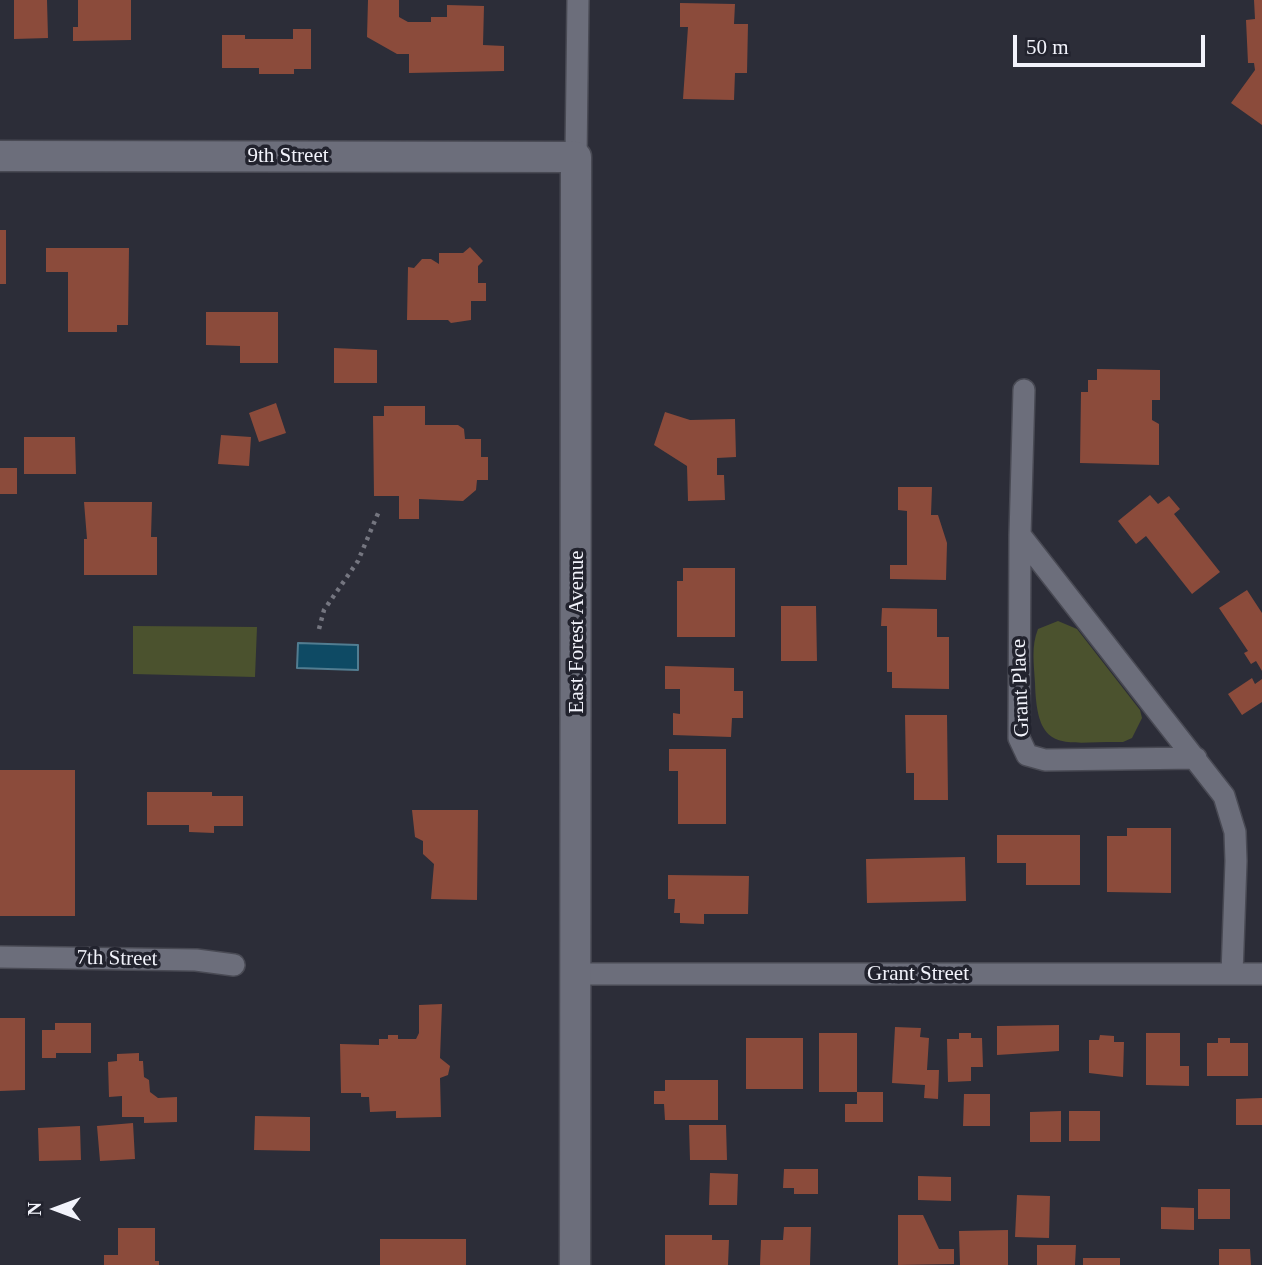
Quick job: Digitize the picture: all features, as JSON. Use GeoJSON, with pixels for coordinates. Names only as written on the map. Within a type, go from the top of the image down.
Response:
{"type":"FeatureCollection","features":[{"type":"Feature","properties":{"kind":"street","name":"East Forest Avenue"},"geometry":{"type":"LineString","coordinates":[[575,1265],[578,0]]}},
{"type":"Feature","properties":{"kind":"street","name":"9th Street"},"geometry":{"type":"LineString","coordinates":[[0,156],[576,157]]}},
{"type":"Feature","properties":{"kind":"street","name":"Grant Place"},"geometry":{"type":"LineString","coordinates":[[1024,390],[1019,738],[1027,755],[1045,760],[1196,758]]}},
{"type":"Feature","properties":{"kind":"street"},"geometry":{"type":"LineString","coordinates":[[1020,534],[1224,796],[1235,832],[1232,974]]}},
{"type":"Feature","properties":{"kind":"street","name":"7th Street"},"geometry":{"type":"LineString","coordinates":[[0,957],[196,960],[234,965]]}},
{"type":"Feature","properties":{"kind":"street","name":"Grant Street"},"geometry":{"type":"LineString","coordinates":[[575,974],[1262,974]]}},
{"type":"Feature","properties":{"kind":"path"},"geometry":{"type":"LineString","coordinates":[[319,629],[320,619],[358,561],[379,511]]}},
{"type":"Feature","properties":{"kind":"green space"},"geometry":{"type":"Polygon","coordinates":[[[1058,621],[1077,629],[1140,710],[1142,718],[1132,738],[1123,742],[1069,742],[1057,740],[1041,723],[1037,706],[1034,642],[1038,629],[1058,621]]]}},
{"type":"Feature","properties":{"kind":"green space"},"geometry":{"type":"Polygon","coordinates":[[[133,626],[257,627],[255,677],[133,674],[133,626]]]}},
{"type":"Feature","properties":{"kind":"water"},"geometry":{"type":"Polygon","coordinates":[[[298,643],[358,645],[358,670],[297,668],[298,643]]]}},
{"type":"Feature","properties":{"kind":"building"},"geometry":{"type":"Polygon","coordinates":[[[14,0],[47,0],[48,38],[14,39],[14,0]]]}},
{"type":"Feature","properties":{"kind":"building"},"geometry":{"type":"Polygon","coordinates":[[[78,0],[131,0],[131,40],[73,41],[73,27],[78,27],[78,0]]]}},
{"type":"Feature","properties":{"kind":"building"},"geometry":{"type":"Polygon","coordinates":[[[368,0],[399,0],[399,17],[408,22],[431,22],[431,17],[447,17],[447,5],[484,6],[483,45],[504,46],[504,71],[409,73],[409,54],[397,54],[367,37],[368,0]]]}},
{"type":"Feature","properties":{"kind":"building"},"geometry":{"type":"Polygon","coordinates":[[[1254,0],[1262,0],[1262,125],[1231,103],[1255,70],[1254,63],[1248,63],[1246,20],[1255,19],[1254,0]]]}},
{"type":"Feature","properties":{"kind":"building"},"geometry":{"type":"Polygon","coordinates":[[[680,3],[735,4],[734,24],[748,24],[747,73],[735,73],[734,100],[683,99],[688,27],[680,27],[680,3]]]}},
{"type":"Feature","properties":{"kind":"building"},"geometry":{"type":"Polygon","coordinates":[[[293,29],[311,29],[311,69],[294,69],[294,74],[259,74],[259,68],[222,68],[222,35],[245,35],[245,39],[293,39],[293,29]]]}},
{"type":"Feature","properties":{"kind":"building"},"geometry":{"type":"Polygon","coordinates":[[[0,230],[6,230],[6,284],[0,284],[0,230]]]}},
{"type":"Feature","properties":{"kind":"building"},"geometry":{"type":"Polygon","coordinates":[[[470,247],[483,261],[478,266],[478,283],[486,283],[486,301],[471,301],[471,320],[451,323],[448,320],[407,320],[408,267],[414,268],[422,259],[431,259],[439,264],[439,253],[463,253],[470,247]]]}},
{"type":"Feature","properties":{"kind":"building"},"geometry":{"type":"Polygon","coordinates":[[[46,248],[129,248],[128,325],[117,325],[117,332],[68,332],[68,272],[46,272],[46,248]]]}},
{"type":"Feature","properties":{"kind":"building"},"geometry":{"type":"Polygon","coordinates":[[[206,312],[278,312],[278,363],[240,363],[240,346],[206,345],[206,312]]]}},
{"type":"Feature","properties":{"kind":"building"},"geometry":{"type":"Polygon","coordinates":[[[334,348],[377,350],[377,383],[334,383],[334,348]]]}},
{"type":"Feature","properties":{"kind":"building"},"geometry":{"type":"Polygon","coordinates":[[[1097,369],[1160,370],[1160,400],[1152,400],[1152,420],[1159,424],[1159,465],[1080,463],[1081,392],[1088,392],[1088,380],[1097,380],[1097,369]]]}},
{"type":"Feature","properties":{"kind":"building"},"geometry":{"type":"Polygon","coordinates":[[[276,403],[286,433],[259,442],[249,413],[276,403]]]}},
{"type":"Feature","properties":{"kind":"building"},"geometry":{"type":"Polygon","coordinates":[[[384,406],[425,406],[425,425],[458,425],[464,429],[465,439],[481,439],[481,457],[488,457],[488,480],[477,480],[476,490],[463,501],[419,499],[419,519],[399,519],[399,496],[374,496],[373,416],[384,416],[384,406]]]}},
{"type":"Feature","properties":{"kind":"building"},"geometry":{"type":"Polygon","coordinates":[[[665,412],[690,420],[735,419],[736,457],[717,458],[717,475],[724,475],[725,500],[688,501],[687,466],[654,445],[665,412]]]}},
{"type":"Feature","properties":{"kind":"building"},"geometry":{"type":"Polygon","coordinates":[[[221,435],[251,437],[249,466],[218,464],[221,435]]]}},
{"type":"Feature","properties":{"kind":"building"},"geometry":{"type":"Polygon","coordinates":[[[24,437],[75,437],[76,474],[24,474],[24,437]]]}},
{"type":"Feature","properties":{"kind":"building"},"geometry":{"type":"Polygon","coordinates":[[[0,468],[17,468],[17,494],[0,494],[0,468]]]}},
{"type":"Feature","properties":{"kind":"building"},"geometry":{"type":"Polygon","coordinates":[[[898,487],[932,487],[931,515],[938,515],[947,543],[946,580],[890,579],[890,565],[907,565],[907,511],[898,510],[898,487]]]}},
{"type":"Feature","properties":{"kind":"building"},"geometry":{"type":"Polygon","coordinates":[[[1150,495],[1158,504],[1169,496],[1180,509],[1174,514],[1220,572],[1192,594],[1146,536],[1136,544],[1118,521],[1150,495]]]}},
{"type":"Feature","properties":{"kind":"building"},"geometry":{"type":"Polygon","coordinates":[[[84,502],[152,502],[151,537],[157,537],[157,575],[84,575],[84,539],[87,539],[84,502]]]}},
{"type":"Feature","properties":{"kind":"building"},"geometry":{"type":"Polygon","coordinates":[[[683,568],[735,568],[735,637],[677,637],[677,581],[683,581],[683,568]]]}},
{"type":"Feature","properties":{"kind":"building"},"geometry":{"type":"Polygon","coordinates":[[[1247,590],[1262,613],[1262,671],[1256,661],[1251,664],[1244,653],[1248,651],[1219,608],[1247,590]]]}},
{"type":"Feature","properties":{"kind":"building"},"geometry":{"type":"Polygon","coordinates":[[[781,606],[816,606],[817,661],[781,661],[781,606]]]}},
{"type":"Feature","properties":{"kind":"building"},"geometry":{"type":"Polygon","coordinates":[[[882,608],[937,609],[937,637],[949,637],[949,689],[892,688],[892,672],[887,672],[887,626],[881,626],[882,608]]]}},
{"type":"Feature","properties":{"kind":"building"},"geometry":{"type":"Polygon","coordinates":[[[665,666],[734,668],[734,691],[743,691],[743,718],[732,718],[731,737],[673,735],[673,713],[680,714],[680,689],[665,689],[665,666]]]}},
{"type":"Feature","properties":{"kind":"building"},"geometry":{"type":"Polygon","coordinates":[[[1252,678],[1255,684],[1262,679],[1262,702],[1242,715],[1228,694],[1252,678]]]}},
{"type":"Feature","properties":{"kind":"building"},"geometry":{"type":"Polygon","coordinates":[[[905,715],[947,715],[948,800],[914,800],[914,773],[906,773],[905,715]]]}},
{"type":"Feature","properties":{"kind":"building"},"geometry":{"type":"Polygon","coordinates":[[[669,749],[726,749],[726,824],[678,824],[678,771],[669,771],[669,749]]]}},
{"type":"Feature","properties":{"kind":"building"},"geometry":{"type":"Polygon","coordinates":[[[0,770],[75,770],[75,916],[0,916],[0,770]]]}},
{"type":"Feature","properties":{"kind":"building"},"geometry":{"type":"Polygon","coordinates":[[[147,792],[212,792],[212,796],[243,796],[243,826],[214,826],[214,833],[189,832],[189,825],[147,825],[147,792]]]}},
{"type":"Feature","properties":{"kind":"building"},"geometry":{"type":"Polygon","coordinates":[[[412,810],[478,810],[477,900],[431,899],[434,864],[423,854],[423,841],[415,837],[412,810]]]}},
{"type":"Feature","properties":{"kind":"building"},"geometry":{"type":"Polygon","coordinates":[[[1127,828],[1171,828],[1171,893],[1107,892],[1107,836],[1127,836],[1127,828]]]}},
{"type":"Feature","properties":{"kind":"building"},"geometry":{"type":"Polygon","coordinates":[[[997,835],[1080,835],[1080,885],[1026,885],[1026,863],[997,863],[997,835]]]}},
{"type":"Feature","properties":{"kind":"building"},"geometry":{"type":"Polygon","coordinates":[[[965,857],[966,901],[867,903],[866,859],[965,857]]]}},
{"type":"Feature","properties":{"kind":"building"},"geometry":{"type":"Polygon","coordinates":[[[668,875],[749,876],[748,914],[704,914],[704,924],[680,923],[680,913],[674,913],[675,899],[668,899],[668,875]]]}},
{"type":"Feature","properties":{"kind":"building"},"geometry":{"type":"Polygon","coordinates":[[[442,1004],[440,1058],[450,1066],[448,1075],[440,1078],[441,1117],[396,1118],[396,1111],[370,1112],[369,1097],[361,1097],[361,1093],[341,1093],[340,1044],[379,1045],[379,1039],[388,1039],[388,1035],[398,1035],[398,1039],[416,1039],[419,1033],[419,1005],[442,1004]]]}},
{"type":"Feature","properties":{"kind":"building"},"geometry":{"type":"Polygon","coordinates":[[[0,1018],[25,1018],[25,1090],[0,1091],[0,1018]]]}},
{"type":"Feature","properties":{"kind":"building"},"geometry":{"type":"Polygon","coordinates":[[[55,1023],[91,1023],[91,1053],[56,1053],[56,1058],[42,1058],[42,1030],[55,1030],[55,1023]]]}},
{"type":"Feature","properties":{"kind":"building"},"geometry":{"type":"Polygon","coordinates":[[[1059,1025],[1059,1051],[997,1055],[997,1026],[1059,1025]]]}},
{"type":"Feature","properties":{"kind":"building"},"geometry":{"type":"Polygon","coordinates":[[[895,1027],[921,1028],[920,1037],[929,1038],[927,1070],[939,1070],[938,1099],[924,1098],[925,1085],[892,1083],[895,1027]]]}},
{"type":"Feature","properties":{"kind":"building"},"geometry":{"type":"Polygon","coordinates":[[[819,1033],[857,1033],[857,1092],[819,1092],[819,1033]]]}},
{"type":"Feature","properties":{"kind":"building"},"geometry":{"type":"Polygon","coordinates":[[[959,1033],[971,1033],[971,1038],[982,1038],[983,1067],[971,1067],[971,1081],[948,1082],[947,1039],[959,1039],[959,1033]]]}},
{"type":"Feature","properties":{"kind":"building"},"geometry":{"type":"Polygon","coordinates":[[[1146,1033],[1180,1033],[1180,1066],[1189,1066],[1189,1086],[1146,1085],[1146,1033]]]}},
{"type":"Feature","properties":{"kind":"building"},"geometry":{"type":"Polygon","coordinates":[[[1100,1035],[1114,1036],[1114,1042],[1124,1042],[1123,1077],[1089,1073],[1089,1040],[1099,1040],[1100,1035]]]}},
{"type":"Feature","properties":{"kind":"building"},"geometry":{"type":"Polygon","coordinates":[[[746,1038],[803,1038],[803,1089],[746,1089],[746,1038]]]}},
{"type":"Feature","properties":{"kind":"building"},"geometry":{"type":"Polygon","coordinates":[[[1218,1038],[1230,1038],[1230,1043],[1248,1043],[1248,1076],[1207,1076],[1207,1043],[1218,1043],[1218,1038]]]}},
{"type":"Feature","properties":{"kind":"building"},"geometry":{"type":"Polygon","coordinates":[[[139,1053],[139,1061],[143,1061],[144,1077],[149,1080],[150,1092],[158,1098],[177,1097],[177,1122],[144,1123],[144,1117],[122,1117],[122,1096],[109,1097],[108,1062],[117,1061],[117,1054],[139,1053]]]}},
{"type":"Feature","properties":{"kind":"building"},"geometry":{"type":"Polygon","coordinates":[[[665,1080],[718,1080],[718,1120],[665,1120],[664,1104],[654,1104],[654,1091],[665,1091],[665,1080]]]}},
{"type":"Feature","properties":{"kind":"building"},"geometry":{"type":"Polygon","coordinates":[[[857,1092],[883,1092],[883,1122],[845,1122],[845,1104],[857,1104],[857,1092]]]}},
{"type":"Feature","properties":{"kind":"building"},"geometry":{"type":"Polygon","coordinates":[[[964,1094],[990,1094],[990,1126],[963,1126],[964,1094]]]}},
{"type":"Feature","properties":{"kind":"building"},"geometry":{"type":"Polygon","coordinates":[[[1262,1098],[1262,1125],[1236,1125],[1236,1099],[1262,1098]]]}},
{"type":"Feature","properties":{"kind":"building"},"geometry":{"type":"Polygon","coordinates":[[[1061,1111],[1061,1142],[1030,1142],[1030,1112],[1061,1111]]]}},
{"type":"Feature","properties":{"kind":"building"},"geometry":{"type":"Polygon","coordinates":[[[1069,1111],[1100,1111],[1100,1141],[1069,1141],[1069,1111]]]}},
{"type":"Feature","properties":{"kind":"building"},"geometry":{"type":"Polygon","coordinates":[[[255,1116],[310,1117],[310,1151],[254,1150],[255,1116]]]}},
{"type":"Feature","properties":{"kind":"building"},"geometry":{"type":"Polygon","coordinates":[[[133,1123],[135,1159],[100,1161],[97,1126],[133,1123]]]}},
{"type":"Feature","properties":{"kind":"building"},"geometry":{"type":"Polygon","coordinates":[[[689,1125],[726,1125],[727,1160],[690,1160],[689,1125]]]}},
{"type":"Feature","properties":{"kind":"building"},"geometry":{"type":"Polygon","coordinates":[[[80,1126],[81,1160],[39,1161],[38,1128],[80,1126]]]}},
{"type":"Feature","properties":{"kind":"building"},"geometry":{"type":"Polygon","coordinates":[[[784,1169],[818,1169],[818,1194],[794,1194],[794,1188],[783,1188],[784,1169]]]}},
{"type":"Feature","properties":{"kind":"building"},"geometry":{"type":"Polygon","coordinates":[[[710,1173],[738,1174],[737,1205],[709,1205],[710,1173]]]}},
{"type":"Feature","properties":{"kind":"building"},"geometry":{"type":"Polygon","coordinates":[[[918,1176],[951,1177],[951,1201],[918,1200],[918,1176]]]}},
{"type":"Feature","properties":{"kind":"building"},"geometry":{"type":"Polygon","coordinates":[[[1198,1189],[1230,1189],[1230,1219],[1198,1219],[1198,1189]]]}},
{"type":"Feature","properties":{"kind":"building"},"geometry":{"type":"Polygon","coordinates":[[[1017,1195],[1050,1196],[1049,1238],[1015,1237],[1017,1195]]]}},
{"type":"Feature","properties":{"kind":"building"},"geometry":{"type":"Polygon","coordinates":[[[1161,1207],[1194,1208],[1194,1230],[1161,1229],[1161,1207]]]}},
{"type":"Feature","properties":{"kind":"building"},"geometry":{"type":"Polygon","coordinates":[[[898,1215],[923,1215],[939,1249],[954,1249],[954,1264],[898,1265],[898,1215]]]}},
{"type":"Feature","properties":{"kind":"building"},"geometry":{"type":"Polygon","coordinates":[[[784,1227],[811,1227],[810,1265],[760,1265],[761,1240],[783,1240],[784,1227]]]}},
{"type":"Feature","properties":{"kind":"building"},"geometry":{"type":"Polygon","coordinates":[[[118,1228],[155,1228],[155,1261],[159,1261],[159,1265],[104,1265],[104,1255],[118,1255],[118,1228]]]}},
{"type":"Feature","properties":{"kind":"building"},"geometry":{"type":"Polygon","coordinates":[[[1008,1230],[1008,1265],[960,1265],[959,1231],[1008,1230]]]}},
{"type":"Feature","properties":{"kind":"building"},"geometry":{"type":"Polygon","coordinates":[[[665,1235],[712,1235],[712,1240],[729,1240],[728,1265],[665,1265],[665,1235]]]}},
{"type":"Feature","properties":{"kind":"building"},"geometry":{"type":"Polygon","coordinates":[[[380,1239],[466,1239],[466,1265],[380,1265],[380,1239]]]}},
{"type":"Feature","properties":{"kind":"building"},"geometry":{"type":"Polygon","coordinates":[[[1037,1245],[1076,1245],[1075,1265],[1037,1265],[1037,1245]]]}},
{"type":"Feature","properties":{"kind":"building"},"geometry":{"type":"Polygon","coordinates":[[[1219,1249],[1250,1249],[1251,1265],[1219,1265],[1219,1249]]]}},
{"type":"Feature","properties":{"kind":"building"},"geometry":{"type":"Polygon","coordinates":[[[1083,1258],[1120,1258],[1120,1265],[1083,1265],[1083,1258]]]}}]}
